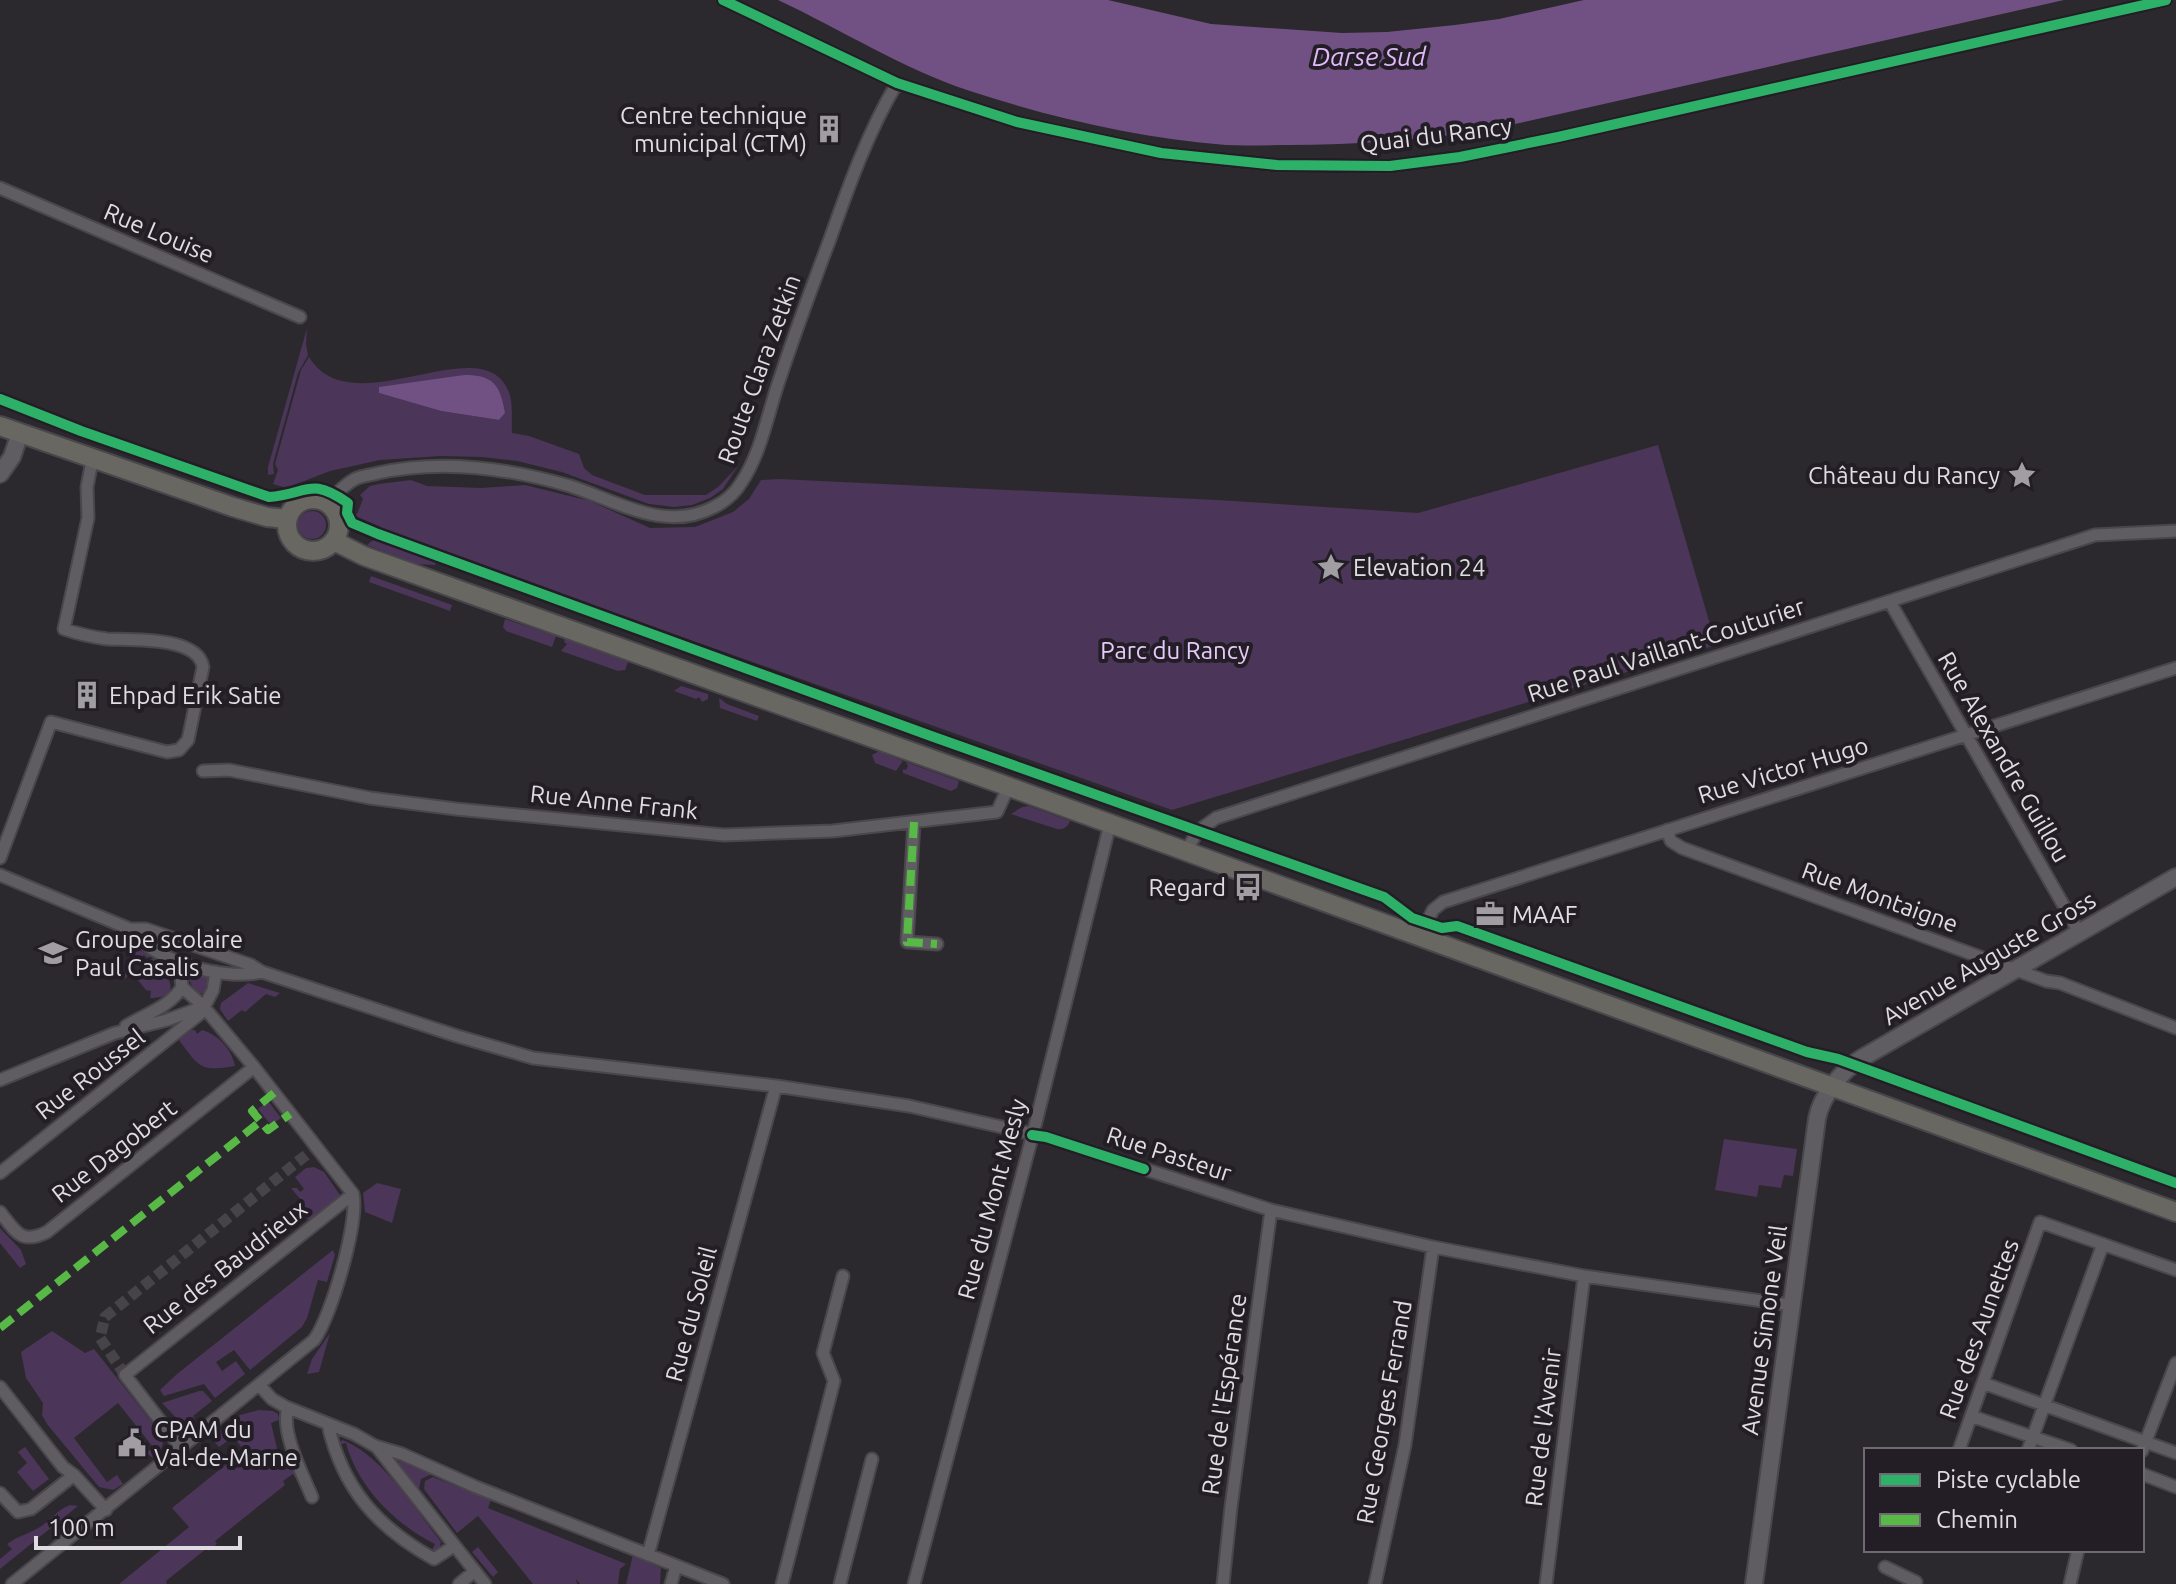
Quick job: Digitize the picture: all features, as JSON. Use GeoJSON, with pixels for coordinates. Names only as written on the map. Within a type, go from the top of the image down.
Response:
{"type":"FeatureCollection","features":[{"type":"Feature","properties":{"kind":"main road"},"geometry":{"type":"LineString","coordinates":[[0,426],[233,507],[287,519]]}},
{"type":"Feature","properties":{"kind":"main road"},"geometry":{"type":"LineString","coordinates":[[306,499],[327,503],[338,517],[339,530],[334,541],[319,551],[305,550],[290,537],[287,519],[291,511],[306,499]]}},
{"type":"Feature","properties":{"kind":"main road"},"geometry":{"type":"LineString","coordinates":[[334,541],[375,560],[1186,851],[2176,1212]]}},
{"type":"Feature","properties":{"kind":"street","name":"Quai du Rancy"},"geometry":{"type":"LineString","coordinates":[[723,0],[897,83],[1017,122],[1161,153],[1277,165],[1390,166],[1460,157],[1558,137],[2166,0]]}},
{"type":"Feature","properties":{"kind":"street","name":"Route Clara Zetkin"},"geometry":{"type":"LineString","coordinates":[[327,503],[354,479],[394,470],[449,467],[518,473],[570,487],[640,513],[675,518],[697,514],[728,498],[740,485],[752,463],[854,174],[877,119],[897,83]]}},
{"type":"Feature","properties":{"kind":"street","name":"Rue Louise"},"geometry":{"type":"LineString","coordinates":[[0,188],[300,317]]}},
{"type":"Feature","properties":{"kind":"street"},"geometry":{"type":"LineString","coordinates":[[0,474],[12,457],[20,433]]}},
{"type":"Feature","properties":{"kind":"street"},"geometry":{"type":"LineString","coordinates":[[0,858],[51,722],[167,752],[179,750],[188,740],[203,667],[202,659],[196,652],[175,644],[92,637],[64,629],[88,518],[87,487],[93,456]]}},
{"type":"Feature","properties":{"kind":"street","name":"Rue Paul Vaillant-Couturier"},"geometry":{"type":"LineString","coordinates":[[1186,851],[1198,831],[1216,818],[1579,700],[2095,535],[2176,531]]}},
{"type":"Feature","properties":{"kind":"street","name":"Rue Alexandre Guillou"},"geometry":{"type":"LineString","coordinates":[[1890,602],[2080,934]]}},
{"type":"Feature","properties":{"kind":"street","name":"Rue Victor Hugo"},"geometry":{"type":"LineString","coordinates":[[1420,936],[1433,910],[1443,902],[2176,668]]}},
{"type":"Feature","properties":{"kind":"street","name":"Rue Anne Frank"},"geometry":{"type":"LineString","coordinates":[[203,771],[229,770],[370,798],[456,809],[724,835],[833,831],[997,812],[1008,788]]}},
{"type":"Feature","properties":{"kind":"street"},"geometry":{"type":"LineString","coordinates":[[914,822],[907,942],[937,944]]}},
{"type":"Feature","properties":{"kind":"street","name":"Rue du Mont Mesly"},"geometry":{"type":"LineString","coordinates":[[914,1584],[1110,824]]}},
{"type":"Feature","properties":{"kind":"street","name":"Rue Montaigne"},"geometry":{"type":"LineString","coordinates":[[1667,830],[1671,841],[1682,848],[2046,981],[2060,983],[2176,1028]]}},
{"type":"Feature","properties":{"kind":"street"},"geometry":{"type":"LineString","coordinates":[[0,875],[130,929],[146,929],[251,965],[262,972]]}},
{"type":"Feature","properties":{"kind":"street","name":"Avenue Auguste Gross"},"geometry":{"type":"LineString","coordinates":[[1833,1087],[1851,1065],[2176,878]]}},
{"type":"Feature","properties":{"kind":"street"},"geometry":{"type":"LineString","coordinates":[[130,929],[139,940],[179,962],[216,972],[247,975],[262,972]]}},
{"type":"Feature","properties":{"kind":"street"},"geometry":{"type":"LineString","coordinates":[[179,962],[200,948]]}},
{"type":"Feature","properties":{"kind":"street"},"geometry":{"type":"LineString","coordinates":[[0,1080],[115,1033],[167,1020],[203,1006],[213,990],[216,972],[200,948]]}},
{"type":"Feature","properties":{"kind":"street"},"geometry":{"type":"LineString","coordinates":[[115,1033],[176,996],[182,987],[179,962]]}},
{"type":"Feature","properties":{"kind":"street","name":"Rue Pasteur"},"geometry":{"type":"LineString","coordinates":[[262,972],[533,1058],[776,1086],[909,1106],[1046,1137],[1271,1210],[1433,1247],[1584,1276],[1791,1305]]}},
{"type":"Feature","properties":{"kind":"street"},"geometry":{"type":"LineString","coordinates":[[12,1584],[260,1386],[314,1340],[327,1319],[355,1217],[353,1194],[254,1067],[203,1006],[182,987]]}},
{"type":"Feature","properties":{"kind":"street","name":"Rue Roussel"},"geometry":{"type":"LineString","coordinates":[[0,1173],[201,1013],[203,1006]]}},
{"type":"Feature","properties":{"kind":"street","name":"Rue Dagobert"},"geometry":{"type":"LineString","coordinates":[[0,1212],[15,1232],[24,1238],[35,1238],[47,1232],[254,1067]]}},
{"type":"Feature","properties":{"kind":"street","name":"Rue du Soleil"},"geometry":{"type":"LineString","coordinates":[[648,1555],[776,1086]]}},
{"type":"Feature","properties":{"kind":"street","name":"Avenue Simone Veil"},"geometry":{"type":"LineString","coordinates":[[1754,1584],[1819,1112],[1833,1087]]}},
{"type":"Feature","properties":{"kind":"street","name":"Rue des Baudrieux"},"geometry":{"type":"LineString","coordinates":[[182,1449],[125,1375],[353,1194]]}},
{"type":"Feature","properties":{"kind":"street","name":"Rue de l'Espérance"},"geometry":{"type":"LineString","coordinates":[[1223,1584],[1271,1210]]}},
{"type":"Feature","properties":{"kind":"street","name":"Rue des Aunettes"},"geometry":{"type":"LineString","coordinates":[[1960,1448],[2040,1222],[2103,1244]]}},
{"type":"Feature","properties":{"kind":"street"},"geometry":{"type":"LineString","coordinates":[[2029,1448],[2103,1244],[2176,1270]]}},
{"type":"Feature","properties":{"kind":"street","name":"Rue Georges Ferrand"},"geometry":{"type":"LineString","coordinates":[[1375,1584],[1405,1445],[1433,1247]]}},
{"type":"Feature","properties":{"kind":"street"},"geometry":{"type":"LineString","coordinates":[[782,1584],[834,1381],[823,1353],[843,1276]]}},
{"type":"Feature","properties":{"kind":"street","name":"Rue de l'Avenir"},"geometry":{"type":"LineString","coordinates":[[1546,1584],[1584,1276]]}},
{"type":"Feature","properties":{"kind":"street"},"geometry":{"type":"LineString","coordinates":[[2144,1446],[2176,1363]]}},
{"type":"Feature","properties":{"kind":"street"},"geometry":{"type":"LineString","coordinates":[[1983,1383],[2144,1446],[2176,1453]]}},
{"type":"Feature","properties":{"kind":"street"},"geometry":{"type":"LineString","coordinates":[[260,1386],[272,1399],[288,1408],[354,1434],[375,1446],[402,1454],[476,1487],[723,1584]]}},
{"type":"Feature","properties":{"kind":"street"},"geometry":{"type":"LineString","coordinates":[[0,1387],[63,1467],[106,1510]]}},
{"type":"Feature","properties":{"kind":"street"},"geometry":{"type":"LineString","coordinates":[[288,1408],[287,1427],[312,1497]]}},
{"type":"Feature","properties":{"kind":"street"},"geometry":{"type":"LineString","coordinates":[[1971,1416],[2065,1448]]}},
{"type":"Feature","properties":{"kind":"street"},"geometry":{"type":"LineString","coordinates":[[328,1425],[335,1453],[354,1490],[377,1519],[408,1544],[434,1559],[454,1546]]}},
{"type":"Feature","properties":{"kind":"street"},"geometry":{"type":"LineString","coordinates":[[375,1446],[485,1584]]}},
{"type":"Feature","properties":{"kind":"street"},"geometry":{"type":"LineString","coordinates":[[840,1584],[872,1459]]}},
{"type":"Feature","properties":{"kind":"street"},"geometry":{"type":"LineString","coordinates":[[0,1493],[18,1512],[31,1509],[74,1475]]}},
{"type":"Feature","properties":{"kind":"street"},"geometry":{"type":"LineString","coordinates":[[2144,1475],[2176,1487]]}},
{"type":"Feature","properties":{"kind":"street"},"geometry":{"type":"LineString","coordinates":[[2070,1584],[2078,1552]]}},
{"type":"Feature","properties":{"kind":"street"},"geometry":{"type":"LineString","coordinates":[[671,1584],[676,1566]]}},
{"type":"Feature","properties":{"kind":"street"},"geometry":{"type":"LineString","coordinates":[[1885,1567],[1915,1584]]}},
{"type":"Feature","properties":{"kind":"street"},"geometry":{"type":"LineString","coordinates":[[459,1584],[475,1571]]}},
{"type":"Feature","properties":{"kind":"green space"},"geometry":{"type":"Polygon","coordinates":[[[307,328],[308,355],[298,373],[273,464],[274,474],[268,475],[268,467],[307,328]]]}},
{"type":"Feature","properties":{"kind":"green space"},"geometry":{"type":"Polygon","coordinates":[[[309,357],[328,376],[354,383],[383,382],[471,368],[493,373],[510,395],[512,433],[579,454],[584,468],[592,475],[645,495],[706,495],[738,466],[723,489],[710,498],[692,505],[674,507],[649,504],[562,472],[517,461],[482,457],[380,460],[330,471],[286,488],[273,484],[278,470],[275,464],[301,370],[309,357]],[[464,375],[379,393],[441,411],[499,420],[505,413],[464,375]]]}},
{"type":"Feature","properties":{"kind":"green space","name":"Parc du Rancy"},"geometry":{"type":"Polygon","coordinates":[[[1658,445],[1716,645],[1172,810],[455,557],[356,520],[353,513],[357,514],[363,499],[360,495],[370,486],[411,480],[427,486],[481,488],[525,485],[590,501],[650,528],[695,527],[733,512],[749,499],[761,480],[779,479],[1418,513],[1658,445]]]}},
{"type":"Feature","properties":{"kind":"green space"},"geometry":{"type":"Polygon","coordinates":[[[312,511],[322,515],[326,525],[322,535],[312,539],[302,535],[298,525],[302,515],[312,511]]]}},
{"type":"Feature","properties":{"kind":"green space"},"geometry":{"type":"Polygon","coordinates":[[[377,537],[438,558],[435,565],[417,564],[367,545],[377,537]]]}},
{"type":"Feature","properties":{"kind":"green space"},"geometry":{"type":"Polygon","coordinates":[[[371,576],[452,605],[450,611],[369,582],[371,576]]]}},
{"type":"Feature","properties":{"kind":"green space"},"geometry":{"type":"Polygon","coordinates":[[[505,619],[556,636],[552,647],[506,631],[503,627],[505,619]]]}},
{"type":"Feature","properties":{"kind":"green space"},"geometry":{"type":"Polygon","coordinates":[[[565,639],[628,662],[625,670],[618,671],[561,651],[567,644],[565,639]]]}},
{"type":"Feature","properties":{"kind":"green space"},"geometry":{"type":"Polygon","coordinates":[[[681,686],[708,694],[708,699],[702,702],[699,697],[696,699],[674,691],[681,686]]]}},
{"type":"Feature","properties":{"kind":"green space"},"geometry":{"type":"Polygon","coordinates":[[[719,698],[759,716],[757,721],[720,708],[719,698]]]}},
{"type":"Feature","properties":{"kind":"green space"},"geometry":{"type":"Polygon","coordinates":[[[879,751],[903,761],[896,771],[875,763],[872,755],[879,751]]]}},
{"type":"Feature","properties":{"kind":"green space"},"geometry":{"type":"Polygon","coordinates":[[[906,762],[959,781],[957,788],[951,791],[903,773],[908,766],[906,762]]]}},
{"type":"Feature","properties":{"kind":"green space"},"geometry":{"type":"Polygon","coordinates":[[[1029,806],[1070,821],[1065,828],[1057,829],[1011,814],[1029,806]]]}},
{"type":"Feature","properties":{"kind":"green space"},"geometry":{"type":"Polygon","coordinates":[[[113,937],[151,956],[147,958],[144,955],[130,966],[137,975],[154,958],[170,983],[168,994],[150,998],[151,991],[146,990],[132,973],[124,979],[129,953],[110,948],[113,937]]]}},
{"type":"Feature","properties":{"kind":"green space"},"geometry":{"type":"Polygon","coordinates":[[[188,969],[209,975],[205,993],[197,994],[186,975],[188,969]]]}},
{"type":"Feature","properties":{"kind":"green space"},"geometry":{"type":"Polygon","coordinates":[[[248,983],[280,993],[275,997],[266,994],[245,1012],[242,1010],[228,1021],[220,1009],[221,1003],[248,983]]]}},
{"type":"Feature","properties":{"kind":"green space"},"geometry":{"type":"Polygon","coordinates":[[[192,1030],[197,1034],[202,1030],[208,1032],[219,1039],[231,1054],[235,1066],[207,1068],[196,1062],[179,1040],[192,1030]]]}},
{"type":"Feature","properties":{"kind":"green space"},"geometry":{"type":"Polygon","coordinates":[[[268,1101],[281,1118],[271,1125],[258,1109],[268,1101]]]}},
{"type":"Feature","properties":{"kind":"green space"},"geometry":{"type":"Polygon","coordinates":[[[1724,1139],[1797,1149],[1793,1176],[1784,1175],[1781,1188],[1759,1185],[1757,1197],[1715,1190],[1724,1139]]]}},
{"type":"Feature","properties":{"kind":"green space"},"geometry":{"type":"Polygon","coordinates":[[[314,1167],[324,1172],[340,1195],[310,1222],[299,1209],[305,1205],[291,1188],[297,1188],[300,1192],[304,1189],[295,1177],[306,1168],[314,1167]]]}},
{"type":"Feature","properties":{"kind":"green space"},"geometry":{"type":"Polygon","coordinates":[[[377,1183],[401,1189],[392,1223],[365,1212],[363,1193],[377,1183]]]}},
{"type":"Feature","properties":{"kind":"green space"},"geometry":{"type":"Polygon","coordinates":[[[0,1228],[21,1250],[26,1264],[20,1268],[0,1243],[0,1228]]]}},
{"type":"Feature","properties":{"kind":"green space"},"geometry":{"type":"Polygon","coordinates":[[[333,1250],[335,1255],[327,1282],[318,1280],[302,1327],[250,1370],[234,1350],[216,1362],[222,1371],[236,1361],[245,1374],[215,1398],[204,1384],[164,1396],[160,1390],[177,1374],[333,1250]]]}},
{"type":"Feature","properties":{"kind":"green space"},"geometry":{"type":"Polygon","coordinates":[[[52,1331],[85,1353],[94,1349],[162,1435],[162,1448],[153,1458],[146,1453],[153,1447],[118,1403],[74,1438],[107,1482],[117,1475],[123,1484],[113,1490],[99,1487],[47,1424],[42,1415],[43,1403],[26,1378],[21,1352],[52,1331]]]}},
{"type":"Feature","properties":{"kind":"green space"},"geometry":{"type":"Polygon","coordinates":[[[330,1333],[319,1372],[307,1374],[312,1359],[330,1333]]]}},
{"type":"Feature","properties":{"kind":"green space"},"geometry":{"type":"Polygon","coordinates":[[[203,1391],[212,1401],[185,1427],[162,1403],[203,1391]]]}},
{"type":"Feature","properties":{"kind":"green space"},"geometry":{"type":"Polygon","coordinates":[[[259,1410],[278,1414],[279,1420],[271,1423],[280,1461],[292,1459],[297,1480],[293,1474],[283,1481],[285,1485],[215,1541],[217,1544],[209,1551],[206,1549],[166,1581],[167,1584],[119,1584],[189,1527],[172,1508],[244,1450],[233,1437],[219,1447],[211,1438],[240,1415],[259,1410]]]}},
{"type":"Feature","properties":{"kind":"green space"},"geometry":{"type":"Polygon","coordinates":[[[342,1440],[370,1457],[397,1484],[441,1542],[439,1550],[432,1550],[435,1544],[406,1526],[380,1502],[359,1474],[346,1443],[338,1445],[342,1440]]]}},
{"type":"Feature","properties":{"kind":"green space"},"geometry":{"type":"Polygon","coordinates":[[[25,1447],[49,1479],[33,1491],[17,1472],[27,1463],[18,1452],[25,1447]]]}},
{"type":"Feature","properties":{"kind":"green space"},"geometry":{"type":"Polygon","coordinates":[[[400,1459],[434,1473],[421,1479],[419,1489],[398,1463],[400,1459]]]}},
{"type":"Feature","properties":{"kind":"green space"},"geometry":{"type":"Polygon","coordinates":[[[433,1477],[491,1500],[488,1508],[626,1564],[620,1569],[618,1584],[580,1584],[576,1579],[577,1584],[533,1584],[478,1516],[457,1533],[424,1489],[425,1481],[433,1477]]]}},
{"type":"Feature","properties":{"kind":"green space"},"geometry":{"type":"Polygon","coordinates":[[[70,1505],[78,1506],[0,1569],[0,1559],[12,1549],[7,1544],[39,1528],[70,1505]]]}},
{"type":"Feature","properties":{"kind":"green space"},"geometry":{"type":"Polygon","coordinates":[[[478,1547],[498,1572],[493,1577],[472,1552],[478,1547]]]}},
{"type":"Feature","properties":{"kind":"green space"},"geometry":{"type":"Polygon","coordinates":[[[633,1555],[661,1568],[660,1584],[626,1584],[633,1555]]]}},
{"type":"Feature","properties":{"kind":"water","name":"Darse Sud"},"geometry":{"type":"Polygon","coordinates":[[[778,0],[1108,0],[1211,24],[1342,33],[1387,32],[1499,19],[1584,0],[2064,0],[1493,129],[1390,141],[1226,145],[1129,132],[1064,118],[970,91],[921,72],[778,0]]]}},
{"type":"Feature","properties":{"kind":"water"},"geometry":{"type":"Polygon","coordinates":[[[464,375],[482,377],[494,383],[501,395],[505,413],[499,420],[441,411],[379,393],[379,387],[464,375]]]}},
{"type":"Feature","properties":{"kind":"tunnel"},"geometry":{"type":"LineString","coordinates":[[125,1375],[100,1338],[105,1317],[316,1147]]}},
{"type":"Feature","properties":{"kind":"marked path"},"geometry":{"type":"LineString","coordinates":[[914,822],[907,942],[937,944]]}},
{"type":"Feature","properties":{"kind":"marked path"},"geometry":{"type":"LineString","coordinates":[[274,1093],[252,1111],[268,1130],[290,1114]]}},
{"type":"Feature","properties":{"kind":"marked path"},"geometry":{"type":"LineString","coordinates":[[0,1328],[261,1121]]}},
{"type":"Feature","properties":{"kind":"cycle path"},"geometry":{"type":"LineString","coordinates":[[723,0],[897,83],[1017,122],[1161,153],[1277,165],[1390,166],[1460,157],[1558,137],[2166,0]]}},
{"type":"Feature","properties":{"kind":"cycle path"},"geometry":{"type":"LineString","coordinates":[[0,399],[269,497],[316,488],[325,490],[348,503],[347,513],[352,523],[378,534],[1384,897],[1412,918],[1442,928],[1457,926],[1807,1052],[1838,1059],[2176,1183]]}},
{"type":"Feature","properties":{"kind":"cycle path"},"geometry":{"type":"LineString","coordinates":[[1032,1135],[1144,1169]]}},
{"type":"Feature","properties":{"kind":"place","name":"Centre technique municipal (CTM)"},"geometry":{"type":"Point","coordinates":[829,129]}},
{"type":"Feature","properties":{"kind":"place","name":"Château du Rancy"},"geometry":{"type":"Point","coordinates":[2022,475]}},
{"type":"Feature","properties":{"kind":"place","name":"Elevation 24"},"geometry":{"type":"Point","coordinates":[1331,567]}},
{"type":"Feature","properties":{"kind":"place","name":"Ehpad Erik Satie"},"geometry":{"type":"Point","coordinates":[87,695]}},
{"type":"Feature","properties":{"kind":"place","name":"Regard"},"geometry":{"type":"Point","coordinates":[1248,887]}},
{"type":"Feature","properties":{"kind":"place","name":"MAAF"},"geometry":{"type":"Point","coordinates":[1490,914]}},
{"type":"Feature","properties":{"kind":"place","name":"Groupe scolaire Paul Casalis"},"geometry":{"type":"Point","coordinates":[53,953]}},
{"type":"Feature","properties":{"kind":"place","name":"CPAM du Val-de-Marne"},"geometry":{"type":"Point","coordinates":[132,1443]}}]}
